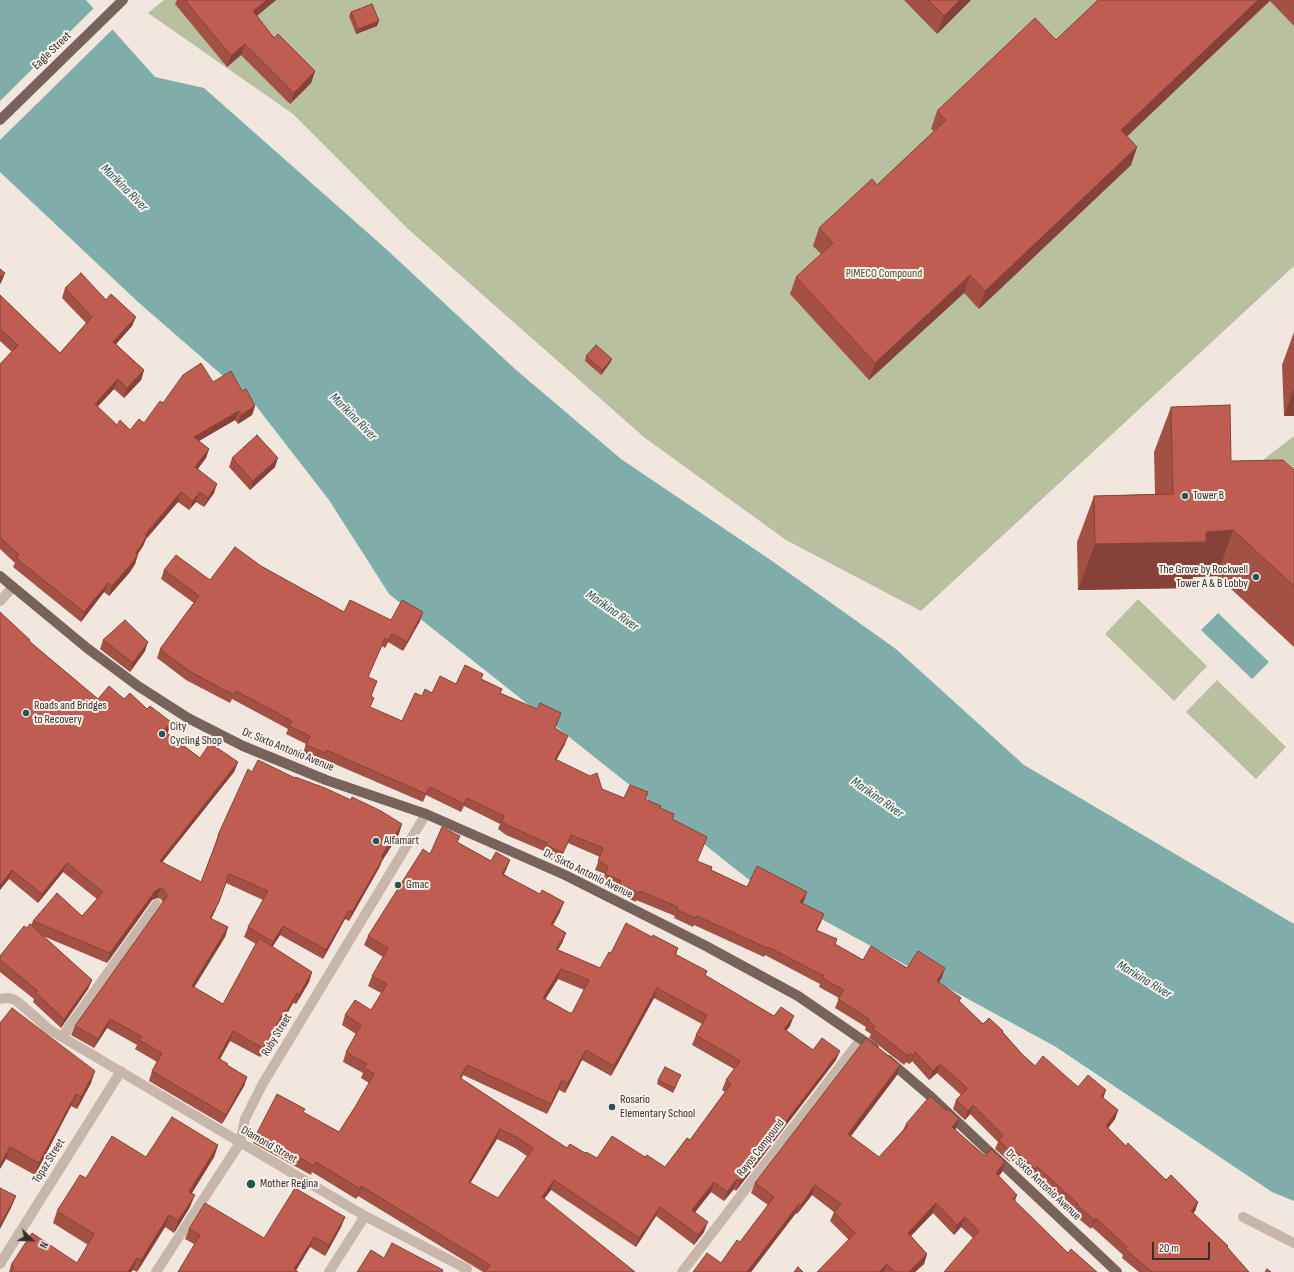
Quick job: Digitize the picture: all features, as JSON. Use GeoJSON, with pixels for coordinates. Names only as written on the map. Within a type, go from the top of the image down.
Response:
{"type":"FeatureCollection","features":[{"type":"Feature","properties":{"kind":"main road","name":"Eagle Street"},"geometry":{"type":"LineString","coordinates":[[0,120],[123,0]]}},
{"type":"Feature","properties":{"kind":"main road","name":"Dr. Sixto Antonio Avenue"},"geometry":{"type":"LineString","coordinates":[[0,576],[87,648],[138,686],[188,718],[243,746],[314,775],[426,814],[565,875],[704,945],[798,996],[861,1039],[903,1072],[1117,1272]]}},
{"type":"Feature","properties":{"kind":"street"},"geometry":{"type":"LineString","coordinates":[[0,601],[13,587]]}},
{"type":"Feature","properties":{"kind":"street","name":"Ruby Street"},"geometry":{"type":"LineString","coordinates":[[156,1272],[240,1143],[245,1119],[262,1085],[426,814]]}},
{"type":"Feature","properties":{"kind":"street"},"geometry":{"type":"LineString","coordinates":[[62,1037],[157,904]]}},
{"type":"Feature","properties":{"kind":"street","name":"Diamond Street"},"geometry":{"type":"LineString","coordinates":[[0,998],[13,999],[50,1030],[365,1216],[466,1270]]}},
{"type":"Feature","properties":{"kind":"street","name":"Rayos Compound"},"geometry":{"type":"LineString","coordinates":[[682,1272],[861,1039]]}},
{"type":"Feature","properties":{"kind":"street","name":"Topaz Street"},"geometry":{"type":"LineString","coordinates":[[0,1264],[121,1071]]}},
{"type":"Feature","properties":{"kind":"street"},"geometry":{"type":"LineString","coordinates":[[329,1272],[365,1216]]}},
{"type":"Feature","properties":{"kind":"street"},"geometry":{"type":"LineString","coordinates":[[1243,1217],[1294,1243]]}},
{"type":"Feature","properties":{"kind":"green space","name":"PIMECO Compound"},"geometry":{"type":"Polygon","coordinates":[[[164,0],[1294,0],[1294,266],[921,611],[786,540],[645,438],[408,229],[293,114],[148,13],[164,0]]]}},
{"type":"Feature","properties":{"kind":"green space"},"geometry":{"type":"Polygon","coordinates":[[[1294,436],[1294,504],[1255,466],[1294,436]]]}},
{"type":"Feature","properties":{"kind":"green space"},"geometry":{"type":"Polygon","coordinates":[[[1138,599],[1207,666],[1174,701],[1105,634],[1138,599]]]}},
{"type":"Feature","properties":{"kind":"green space"},"geometry":{"type":"Polygon","coordinates":[[[1217,680],[1286,747],[1256,779],[1186,712],[1217,680]]]}},
{"type":"Feature","properties":{"kind":"water","name":"Marikina River"},"geometry":{"type":"Polygon","coordinates":[[[0,0],[86,0],[155,77],[204,88],[385,248],[515,369],[621,459],[772,561],[896,649],[1024,765],[1294,924],[1294,1201],[1272,1192],[1056,1047],[748,879],[389,594],[329,500],[253,402],[138,302],[0,172],[0,0]]]}},
{"type":"Feature","properties":{"kind":"water"},"geometry":{"type":"Polygon","coordinates":[[[1218,613],[1269,662],[1252,679],[1201,630],[1218,613]]]}},
{"type":"Feature","properties":{"kind":"pier"},"geometry":{"type":"Polygon","coordinates":[[[95,7],[114,28],[0,140],[0,101],[95,7]]]}},
{"type":"Feature","properties":{"kind":"building"},"geometry":{"type":"Polygon","coordinates":[[[185,0],[267,0],[253,11],[274,38],[278,34],[315,71],[294,93],[245,44],[231,56],[185,0]]]}},
{"type":"Feature","properties":{"kind":"building"},"geometry":{"type":"Polygon","coordinates":[[[928,0],[960,0],[944,16],[928,0]]]}},
{"type":"Feature","properties":{"kind":"building"},"geometry":{"type":"Polygon","coordinates":[[[1098,0],[1258,0],[1121,130],[1137,147],[985,291],[970,275],[875,363],[796,277],[833,243],[819,228],[872,179],[877,185],[946,120],[937,111],[1035,18],[1056,40],[1098,0]]]}},
{"type":"Feature","properties":{"kind":"building"},"geometry":{"type":"Polygon","coordinates":[[[372,4],[379,21],[358,29],[351,12],[372,4]]]}},
{"type":"Feature","properties":{"kind":"building"},"geometry":{"type":"Polygon","coordinates":[[[0,269],[5,273],[0,278],[0,269]]]}},
{"type":"Feature","properties":{"kind":"building"},"geometry":{"type":"Polygon","coordinates":[[[81,273],[106,300],[111,294],[136,317],[113,342],[144,370],[127,388],[118,379],[95,404],[117,425],[120,420],[130,430],[139,419],[144,423],[160,401],[163,403],[183,375],[201,363],[213,382],[231,371],[242,391],[246,389],[255,406],[241,415],[239,411],[194,437],[209,449],[195,467],[217,484],[208,498],[200,492],[193,501],[181,492],[145,535],[147,536],[136,553],[138,554],[133,562],[112,586],[108,583],[84,612],[16,558],[19,555],[0,537],[0,364],[18,345],[0,329],[0,295],[60,353],[92,317],[65,288],[81,273]]]}},
{"type":"Feature","properties":{"kind":"building"},"geometry":{"type":"Polygon","coordinates":[[[596,345],[612,359],[602,370],[586,356],[596,345]]]}},
{"type":"Feature","properties":{"kind":"building"},"geometry":{"type":"Polygon","coordinates":[[[1230,405],[1231,461],[1283,460],[1294,470],[1294,586],[1233,530],[1206,532],[1206,542],[1095,544],[1094,496],[1173,494],[1171,407],[1230,405]]]}},
{"type":"Feature","properties":{"kind":"building"},"geometry":{"type":"Polygon","coordinates":[[[257,435],[278,458],[253,481],[232,458],[257,435]]]}},
{"type":"Feature","properties":{"kind":"building"},"geometry":{"type":"Polygon","coordinates":[[[235,547],[261,566],[344,612],[350,600],[391,620],[402,600],[423,612],[407,642],[392,634],[388,640],[385,638],[368,677],[377,681],[371,696],[374,698],[370,707],[402,721],[415,693],[422,696],[425,689],[432,693],[440,676],[456,684],[465,665],[483,674],[481,679],[502,689],[500,693],[537,709],[540,703],[561,713],[555,728],[568,736],[555,759],[590,776],[597,773],[602,789],[624,798],[630,785],[648,792],[645,799],[674,814],[672,819],[707,837],[697,861],[712,867],[711,870],[747,887],[757,866],[807,892],[800,902],[824,914],[816,930],[837,939],[835,944],[863,960],[871,946],[907,968],[918,951],[945,968],[937,981],[961,998],[959,1001],[983,1024],[989,1018],[1035,1066],[1043,1056],[1078,1087],[1088,1075],[1106,1090],[1101,1096],[1118,1110],[1106,1126],[1126,1146],[1128,1143],[1166,1180],[1171,1175],[1198,1202],[1191,1211],[1228,1246],[1227,1247],[1249,1272],[1152,1272],[1125,1249],[1127,1247],[1096,1218],[1094,1220],[1037,1167],[1035,1169],[1015,1151],[1013,1154],[999,1140],[1003,1135],[973,1105],[968,1111],[956,1100],[967,1089],[940,1064],[933,1071],[915,1052],[913,1056],[910,1053],[908,1056],[873,1029],[875,1026],[868,1021],[869,1019],[838,999],[844,990],[822,978],[824,976],[768,947],[767,948],[697,916],[696,918],[677,910],[678,907],[619,884],[621,881],[605,874],[608,866],[598,861],[603,848],[571,835],[563,853],[546,845],[547,843],[509,826],[501,821],[504,816],[467,798],[464,804],[430,787],[426,794],[326,750],[325,753],[306,745],[310,736],[289,726],[292,721],[236,691],[234,695],[189,671],[160,649],[199,596],[164,570],[176,555],[210,580],[235,547]]]}},
{"type":"Feature","properties":{"kind":"building"},"geometry":{"type":"Polygon","coordinates":[[[0,612],[30,640],[29,641],[98,699],[109,686],[124,699],[130,693],[147,709],[150,706],[171,722],[164,731],[200,758],[210,743],[238,762],[160,861],[201,882],[218,835],[248,769],[252,772],[258,760],[295,778],[325,788],[351,800],[352,797],[381,811],[402,824],[381,857],[383,858],[352,912],[349,910],[326,950],[283,926],[273,942],[248,927],[268,891],[229,874],[219,902],[210,918],[228,927],[192,986],[223,1004],[259,938],[312,972],[299,995],[297,993],[287,1011],[285,1010],[263,1048],[233,1031],[218,1058],[247,1077],[226,1115],[152,1071],[162,1053],[139,1040],[141,1036],[110,1019],[98,1039],[75,1026],[166,898],[167,895],[164,890],[161,888],[155,891],[110,953],[33,921],[57,893],[82,916],[103,892],[67,863],[42,894],[12,870],[0,885],[0,612]]]}},
{"type":"Feature","properties":{"kind":"building"},"geometry":{"type":"Polygon","coordinates":[[[125,620],[148,642],[133,663],[103,640],[125,620]]]}},
{"type":"Feature","properties":{"kind":"building"},"geometry":{"type":"Polygon","coordinates":[[[442,827],[460,836],[457,842],[491,861],[496,852],[510,860],[502,874],[540,894],[542,890],[564,902],[551,924],[566,933],[556,949],[600,968],[609,952],[611,953],[626,923],[652,937],[653,935],[678,948],[675,954],[707,971],[705,975],[774,1016],[781,1007],[794,1016],[784,1029],[813,1050],[822,1038],[840,1051],[740,1181],[737,1179],[727,1192],[714,1182],[692,1210],[708,1222],[698,1235],[660,1207],[639,1238],[554,1180],[542,1197],[635,1272],[485,1272],[490,1265],[361,1186],[360,1189],[316,1162],[314,1166],[257,1133],[277,1094],[305,1109],[303,1112],[339,1132],[355,1107],[374,1074],[364,1068],[367,1064],[346,1052],[361,1025],[345,1015],[355,1000],[371,1010],[387,984],[372,976],[388,948],[368,936],[423,849],[430,854],[442,827]],[[561,969],[543,998],[572,1013],[589,980],[561,969]],[[657,988],[614,1066],[586,1050],[568,1083],[562,1080],[551,1104],[467,1065],[460,1078],[567,1148],[570,1144],[597,1158],[612,1136],[645,1157],[647,1155],[665,1167],[687,1138],[690,1140],[731,1084],[726,1080],[740,1061],[696,1035],[707,1015],[657,988]],[[500,1129],[469,1182],[498,1198],[533,1148],[500,1129]]]}},
{"type":"Feature","properties":{"kind":"building"},"geometry":{"type":"Polygon","coordinates":[[[30,924],[92,980],[64,1019],[36,993],[38,991],[0,960],[0,956],[24,926],[27,928],[30,924]]]}},
{"type":"Feature","properties":{"kind":"building"},"geometry":{"type":"Polygon","coordinates":[[[12,1008],[95,1071],[81,1097],[76,1094],[39,1163],[10,1147],[0,1165],[0,1023],[12,1008]]]}},
{"type":"Feature","properties":{"kind":"building"},"geometry":{"type":"Polygon","coordinates":[[[866,1038],[900,1065],[848,1134],[879,1157],[908,1126],[906,1124],[930,1096],[959,1119],[952,1127],[985,1156],[991,1149],[1005,1162],[996,1173],[1017,1195],[1013,1199],[1068,1253],[1071,1249],[1097,1272],[944,1272],[979,1231],[965,1217],[957,1225],[936,1203],[908,1233],[927,1254],[909,1272],[895,1272],[887,1264],[879,1272],[817,1272],[855,1233],[834,1212],[841,1204],[815,1185],[801,1205],[799,1204],[747,1272],[693,1272],[707,1253],[721,1263],[737,1240],[740,1242],[774,1197],[755,1183],[866,1038]]]}},
{"type":"Feature","properties":{"kind":"building"},"geometry":{"type":"Polygon","coordinates":[[[665,1067],[681,1075],[674,1088],[658,1080],[665,1067]]]}},
{"type":"Feature","properties":{"kind":"building"},"geometry":{"type":"Polygon","coordinates":[[[172,1117],[218,1145],[189,1192],[195,1195],[178,1221],[169,1215],[141,1260],[137,1258],[128,1272],[11,1272],[14,1267],[11,1265],[32,1233],[77,1263],[94,1234],[57,1211],[80,1175],[86,1178],[112,1136],[146,1157],[172,1117]]]}},
{"type":"Feature","properties":{"kind":"building"},"geometry":{"type":"Polygon","coordinates":[[[0,1188],[16,1196],[0,1225],[0,1188]]]}},
{"type":"Feature","properties":{"kind":"building"},"geometry":{"type":"Polygon","coordinates":[[[295,1188],[345,1217],[329,1245],[314,1237],[294,1269],[298,1272],[178,1272],[200,1235],[189,1229],[205,1203],[264,1238],[295,1188]]]}},
{"type":"Feature","properties":{"kind":"building"},"geometry":{"type":"Polygon","coordinates":[[[392,1243],[443,1270],[442,1272],[357,1272],[371,1250],[384,1258],[392,1243]]]}},
{"type":"Feature","properties":{"kind":"building"},"geometry":{"type":"Polygon","coordinates":[[[798,1267],[803,1272],[794,1272],[798,1267]]]}},
{"type":"Feature","properties":{"kind":"place","name":"Tower B"},"geometry":{"type":"Point","coordinates":[1185,496]}},
{"type":"Feature","properties":{"kind":"place","name":"The Grove by Rockwell Tower A & B Lobby"},"geometry":{"type":"Point","coordinates":[1256,577]}},
{"type":"Feature","properties":{"kind":"place","name":"Roads and Bridges to Recovery"},"geometry":{"type":"Point","coordinates":[26,713]}},
{"type":"Feature","properties":{"kind":"place","name":"City Cycling Shop"},"geometry":{"type":"Point","coordinates":[162,734]}},
{"type":"Feature","properties":{"kind":"place","name":"Alfamart"},"geometry":{"type":"Point","coordinates":[376,841]}},
{"type":"Feature","properties":{"kind":"place","name":"Gmac"},"geometry":{"type":"Point","coordinates":[398,885]}},
{"type":"Feature","properties":{"kind":"place","name":"Rosario Elementary School"},"geometry":{"type":"Point","coordinates":[612,1107]}},
{"type":"Feature","properties":{"kind":"place","name":"Mother Regina"},"geometry":{"type":"Point","coordinates":[251,1184]}}]}
